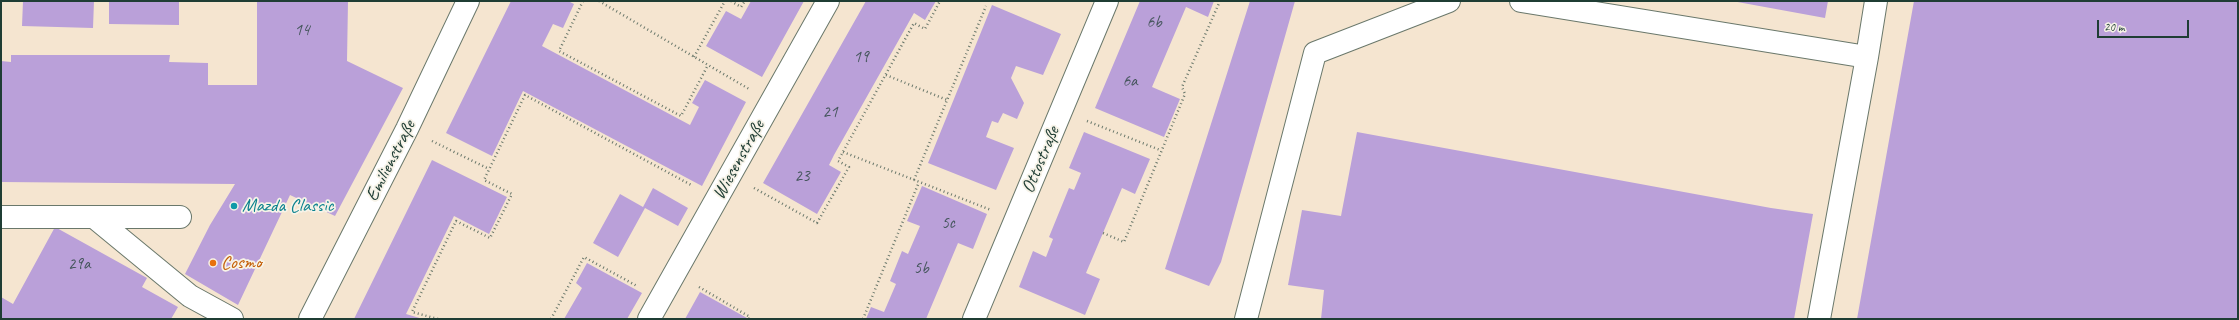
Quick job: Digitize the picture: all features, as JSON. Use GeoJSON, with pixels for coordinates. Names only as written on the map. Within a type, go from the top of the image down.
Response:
{"type":"FeatureCollection","features":[{"type":"Feature","properties":{"kind":"street","name":"Emilienstraße"},"geometry":{"type":"LineString","coordinates":[[310,319],[407,129],[468,1]]}},
{"type":"Feature","properties":{"kind":"street","name":"Wiesenstraße"},"geometry":{"type":"LineString","coordinates":[[649,319],[828,1]]}},
{"type":"Feature","properties":{"kind":"street","name":"Ottostraße"},"geometry":{"type":"LineString","coordinates":[[974,319],[1107,1]]}},
{"type":"Feature","properties":{"kind":"street"},"geometry":{"type":"LineString","coordinates":[[1246,319],[1315,53],[1450,1]]}},
{"type":"Feature","properties":{"kind":"street"},"geometry":{"type":"LineString","coordinates":[[1521,1],[1867,57]]}},
{"type":"Feature","properties":{"kind":"street"},"geometry":{"type":"LineString","coordinates":[[1819,319],[1876,1]]}},
{"type":"Feature","properties":{"kind":"street"},"geometry":{"type":"LineString","coordinates":[[1,217],[180,217]]}},
{"type":"Feature","properties":{"kind":"street"},"geometry":{"type":"LineString","coordinates":[[94,217],[190,296],[232,319]]}},
{"type":"Feature","properties":{"kind":"path"},"geometry":{"type":"LineString","coordinates":[[583,1],[559,51],[681,116],[708,65]]}},
{"type":"Feature","properties":{"kind":"path"},"geometry":{"type":"LineString","coordinates":[[599,1],[772,102]]}},
{"type":"Feature","properties":{"kind":"path"},"geometry":{"type":"LineString","coordinates":[[694,57],[725,1]]}},
{"type":"Feature","properties":{"kind":"path"},"geometry":{"type":"LineString","coordinates":[[731,1],[741,7],[745,1]]}},
{"type":"Feature","properties":{"kind":"path"},"geometry":{"type":"LineString","coordinates":[[731,175],[817,223],[849,167],[838,161],[914,23],[925,29],[940,1]]}},
{"type":"Feature","properties":{"kind":"path"},"geometry":{"type":"LineString","coordinates":[[1103,233],[1124,242],[1160,150],[1185,94],[1182,87],[1220,1]]}},
{"type":"Feature","properties":{"kind":"path"},"geometry":{"type":"LineString","coordinates":[[914,180],[986,6]]}},
{"type":"Feature","properties":{"kind":"path"},"geometry":{"type":"LineString","coordinates":[[886,75],[947,100]]}},
{"type":"Feature","properties":{"kind":"path"},"geometry":{"type":"LineString","coordinates":[[438,319],[412,312],[456,221],[490,238],[512,194],[484,180],[525,95],[717,199]]}},
{"type":"Feature","properties":{"kind":"path"},"geometry":{"type":"LineString","coordinates":[[1061,110],[1160,150]]}},
{"type":"Feature","properties":{"kind":"path"},"geometry":{"type":"LineString","coordinates":[[407,129],[489,169]]}},
{"type":"Feature","properties":{"kind":"path"},"geometry":{"type":"LineString","coordinates":[[843,152],[1015,220]]}},
{"type":"Feature","properties":{"kind":"path"},"geometry":{"type":"LineString","coordinates":[[863,319],[919,182]]}},
{"type":"Feature","properties":{"kind":"path"},"geometry":{"type":"LineString","coordinates":[[551,319],[584,257],[660,299]]}},
{"type":"Feature","properties":{"kind":"path"},"geometry":{"type":"LineString","coordinates":[[675,273],[750,317],[749,319]]}},
{"type":"Feature","properties":{"kind":"building"},"geometry":{"type":"Polygon","coordinates":[[[23,1],[94,1],[93,28],[22,26],[23,1]]]}},
{"type":"Feature","properties":{"kind":"building"},"geometry":{"type":"Polygon","coordinates":[[[109,1],[179,1],[179,25],[109,24],[109,1]]]}},
{"type":"Feature","properties":{"kind":"building"},"geometry":{"type":"Polygon","coordinates":[[[257,1],[348,1],[347,61],[403,88],[335,216],[290,195],[238,305],[185,274],[210,225],[235,184],[1,182],[1,61],[11,62],[11,55],[170,55],[169,62],[208,63],[208,85],[257,85],[257,1]]]}},
{"type":"Feature","properties":{"kind":"building"},"geometry":{"type":"Polygon","coordinates":[[[511,1],[568,1],[574,4],[563,28],[553,24],[542,46],[690,125],[699,107],[692,103],[705,80],[746,102],[702,186],[523,91],[492,156],[446,133],[511,1]]]}},
{"type":"Feature","properties":{"kind":"building"},"geometry":{"type":"Polygon","coordinates":[[[751,1],[804,1],[762,77],[706,46],[726,11],[741,19],[751,1]]]}},
{"type":"Feature","properties":{"kind":"building"},"geometry":{"type":"Polygon","coordinates":[[[866,1],[936,1],[925,20],[914,13],[834,155],[829,165],[841,172],[817,214],[763,183],[866,1]]]}},
{"type":"Feature","properties":{"kind":"building"},"geometry":{"type":"Polygon","coordinates":[[[1140,1],[1214,1],[1208,17],[1186,7],[1152,87],[1180,99],[1164,137],[1095,108],[1140,1]]]}},
{"type":"Feature","properties":{"kind":"building"},"geometry":{"type":"Polygon","coordinates":[[[1250,1],[1295,1],[1221,262],[1209,286],[1165,269],[1250,1]]]}},
{"type":"Feature","properties":{"kind":"building"},"geometry":{"type":"Polygon","coordinates":[[[1732,1],[1828,1],[1825,18],[1732,1]]]}},
{"type":"Feature","properties":{"kind":"building"},"geometry":{"type":"Polygon","coordinates":[[[1914,1],[2238,1],[2238,319],[1857,319],[1914,1]]]}},
{"type":"Feature","properties":{"kind":"building"},"geometry":{"type":"Polygon","coordinates":[[[992,5],[1061,34],[1043,75],[1016,66],[1011,78],[1024,103],[1017,119],[1003,113],[998,123],[992,121],[986,137],[1014,148],[996,190],[928,163],[992,5]]]}},
{"type":"Feature","properties":{"kind":"building"},"geometry":{"type":"Polygon","coordinates":[[[1084,132],[1150,159],[1135,194],[1122,188],[1086,273],[1100,279],[1085,315],[1019,287],[1033,251],[1046,257],[1053,239],[1049,237],[1069,188],[1074,190],[1081,173],[1069,168],[1084,132]]]}},
{"type":"Feature","properties":{"kind":"building"},"geometry":{"type":"Polygon","coordinates":[[[1357,132],[1771,208],[1813,214],[1794,319],[1321,319],[1324,290],[1288,285],[1302,210],[1341,216],[1357,132]]]}},
{"type":"Feature","properties":{"kind":"building"},"geometry":{"type":"Polygon","coordinates":[[[432,160],[507,197],[489,234],[454,216],[406,314],[423,319],[354,319],[432,160]]]}},
{"type":"Feature","properties":{"kind":"building"},"geometry":{"type":"Polygon","coordinates":[[[922,186],[987,214],[973,249],[958,243],[926,319],[866,319],[871,307],[884,312],[896,284],[890,281],[902,251],[908,254],[920,226],[907,221],[922,186]]]}},
{"type":"Feature","properties":{"kind":"building"},"geometry":{"type":"Polygon","coordinates":[[[653,188],[688,208],[678,226],[645,208],[618,257],[593,243],[620,194],[643,207],[653,188]]]}},
{"type":"Feature","properties":{"kind":"building"},"geometry":{"type":"Polygon","coordinates":[[[55,227],[147,278],[142,287],[178,307],[171,319],[1,319],[1,297],[13,304],[55,227]]]}},
{"type":"Feature","properties":{"kind":"building"},"geometry":{"type":"Polygon","coordinates":[[[587,263],[642,293],[627,319],[564,319],[582,288],[576,283],[587,263]]]}},
{"type":"Feature","properties":{"kind":"building"},"geometry":{"type":"Polygon","coordinates":[[[700,292],[747,318],[685,319],[700,292]]]}},
{"type":"Feature","properties":{"kind":"place","name":"Mazda Classic"},"geometry":{"type":"Point","coordinates":[234,206]}},
{"type":"Feature","properties":{"kind":"place","name":"Cosmo"},"geometry":{"type":"Point","coordinates":[213,263]}}]}
